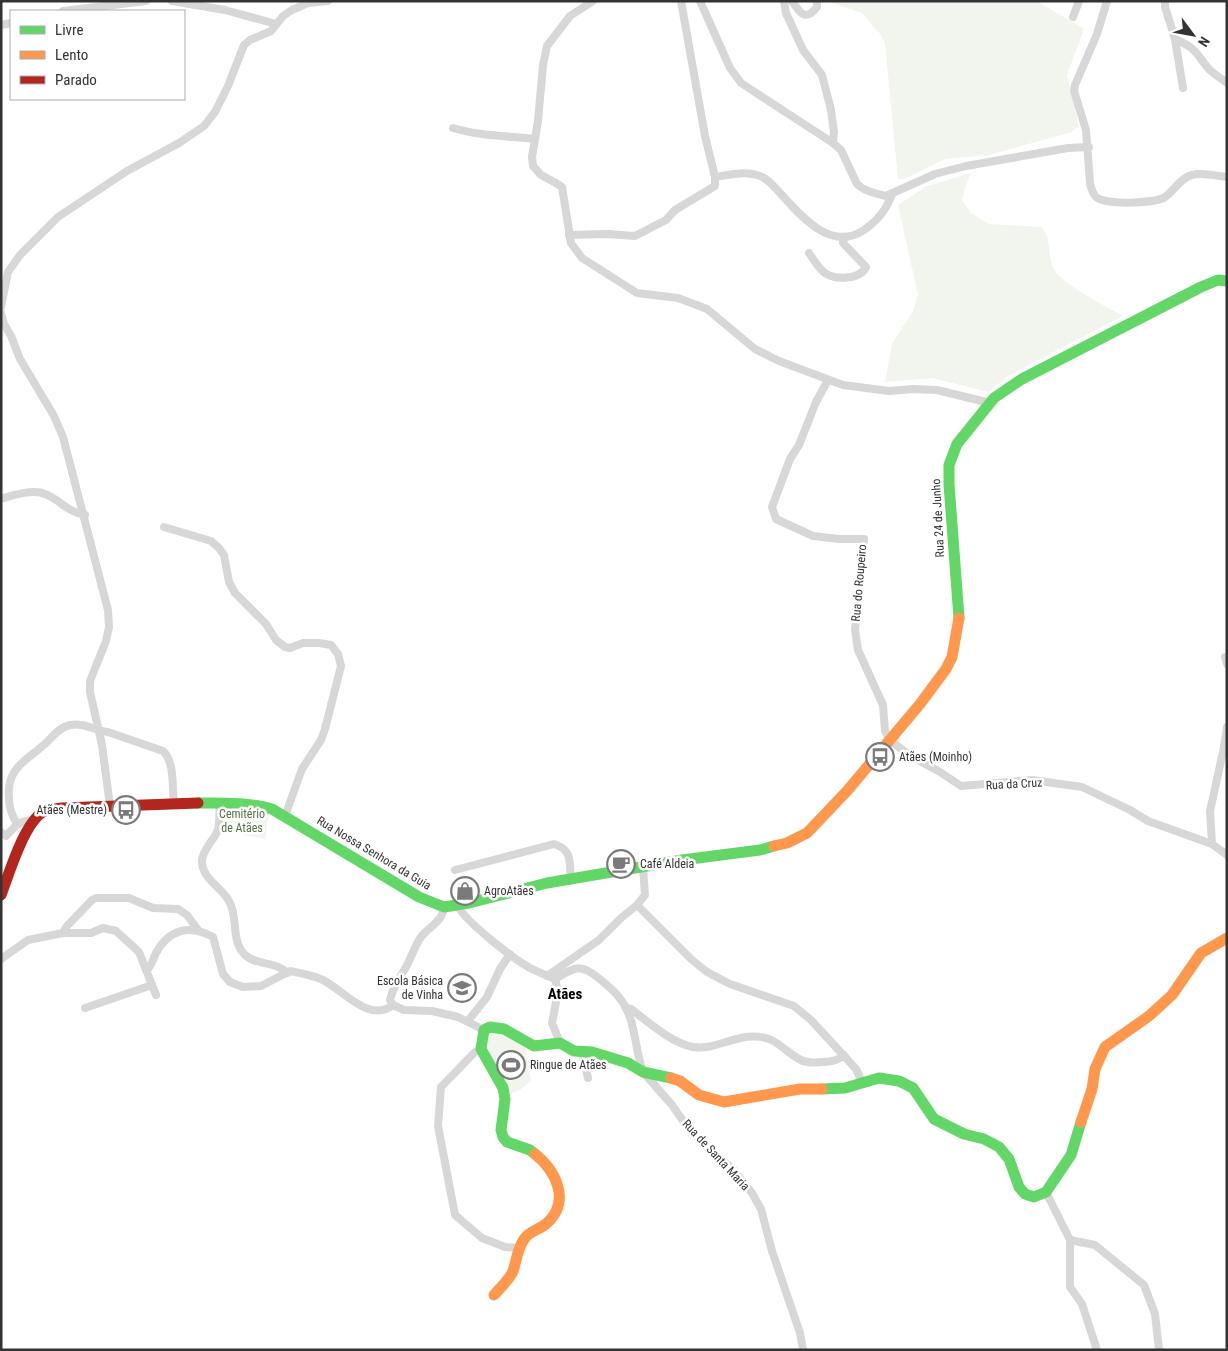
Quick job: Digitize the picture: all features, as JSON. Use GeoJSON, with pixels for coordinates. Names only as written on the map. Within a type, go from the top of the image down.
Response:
{"type":"FeatureCollection","features":[{"type":"Feature","properties":{"kind":"main road","name":"Rua 24 de Junho"},"geometry":{"type":"LineString","coordinates":[[890,740],[937,682],[952,656],[958,620],[949,465],[957,444],[990,403],[1022,379],[1202,287],[1218,280],[1227,280]]}},
{"type":"Feature","properties":{"kind":"main road","name":"Rua Nossa Senhora da Guia"},"geometry":{"type":"LineString","coordinates":[[34,820],[51,810],[110,806],[220,803],[257,805],[272,808],[419,897],[433,904],[444,906],[457,905],[571,879],[682,860],[760,850],[787,843],[807,833],[847,791],[890,740]]}},
{"type":"Feature","properties":{"kind":"main road"},"geometry":{"type":"LineString","coordinates":[[1,895],[26,834],[34,820]]}},
{"type":"Feature","properties":{"kind":"main road"},"geometry":{"type":"LineString","coordinates":[[494,1295],[513,1272],[516,1256],[525,1237],[547,1223],[558,1208],[560,1200],[558,1183],[552,1172],[538,1155],[530,1150],[507,1142],[503,1137],[501,1130],[505,1099],[503,1088],[481,1049],[484,1030],[490,1027],[504,1029],[534,1046],[560,1043],[574,1051],[592,1052],[628,1062],[642,1072],[663,1075],[680,1081],[699,1094],[724,1102],[800,1089],[845,1088],[880,1078],[899,1081],[913,1088],[934,1118],[964,1134],[984,1138],[999,1148],[1010,1160],[1019,1187],[1025,1194],[1034,1197],[1046,1192],[1071,1155],[1092,1089],[1095,1069],[1105,1047],[1149,1016],[1172,995],[1201,953],[1227,938]]}},
{"type":"Feature","properties":{"kind":"street"},"geometry":{"type":"LineString","coordinates":[[71,10],[146,1]]}},
{"type":"Feature","properties":{"kind":"street"},"geometry":{"type":"LineString","coordinates":[[172,1],[225,10],[276,24]]}},
{"type":"Feature","properties":{"kind":"street"},"geometry":{"type":"LineString","coordinates":[[1,307],[8,272],[20,256],[58,217],[127,171],[179,144],[204,126],[215,112],[228,86],[244,45],[250,40],[271,31],[283,16],[292,10],[308,3],[328,1]]}},
{"type":"Feature","properties":{"kind":"street"},"geometry":{"type":"LineString","coordinates":[[593,1],[570,16],[547,46],[532,157],[533,166],[541,175],[562,187],[571,243],[582,258],[637,293],[678,298],[707,310],[755,349],[779,361],[842,385],[889,391],[937,390],[990,403]]}},
{"type":"Feature","properties":{"kind":"street"},"geometry":{"type":"LineString","coordinates":[[569,235],[608,234],[635,236],[666,220],[675,210],[715,186],[715,177],[705,136],[681,1]]}},
{"type":"Feature","properties":{"kind":"street"},"geometry":{"type":"LineString","coordinates":[[700,1],[730,68],[740,83],[833,143],[841,150],[861,188],[877,195],[886,196],[935,174],[966,166],[1068,148],[1089,147]]}},
{"type":"Feature","properties":{"kind":"street"},"geometry":{"type":"LineString","coordinates":[[784,1],[786,14],[803,50],[815,63],[822,75],[832,118],[833,143]]}},
{"type":"Feature","properties":{"kind":"street"},"geometry":{"type":"LineString","coordinates":[[792,1],[800,13],[806,15],[812,14],[817,8],[817,1]]}},
{"type":"Feature","properties":{"kind":"street"},"geometry":{"type":"LineString","coordinates":[[1072,17],[1079,1]]}},
{"type":"Feature","properties":{"kind":"street"},"geometry":{"type":"LineString","coordinates":[[1107,1],[1097,34],[1074,91],[1083,115],[1089,147],[1092,190],[1096,197],[1108,202],[1153,201],[1163,199],[1182,181],[1192,175],[1227,177]]}},
{"type":"Feature","properties":{"kind":"street"},"geometry":{"type":"LineString","coordinates":[[1165,1],[1165,7],[1175,39],[1184,88]]}},
{"type":"Feature","properties":{"kind":"street"},"geometry":{"type":"LineString","coordinates":[[1175,39],[1189,45],[1199,54],[1209,69],[1227,83]]}},
{"type":"Feature","properties":{"kind":"street"},"geometry":{"type":"LineString","coordinates":[[453,128],[492,135],[535,139]]}},
{"type":"Feature","properties":{"kind":"street"},"geometry":{"type":"LineString","coordinates":[[715,177],[734,174],[758,175],[770,182],[810,223],[826,234],[844,238],[856,236],[872,225],[882,213],[892,194]]}},
{"type":"Feature","properties":{"kind":"street"},"geometry":{"type":"LineString","coordinates":[[809,253],[825,273],[845,278],[858,275],[866,267],[843,244],[844,238]]}},
{"type":"Feature","properties":{"kind":"street"},"geometry":{"type":"LineString","coordinates":[[1,313],[20,359],[54,416],[64,437],[108,610],[109,627],[106,641],[90,680],[90,692],[102,744],[110,806]]}},
{"type":"Feature","properties":{"kind":"street","name":"Rua do Roupeiro"},"geometry":{"type":"LineString","coordinates":[[828,380],[790,459],[772,507],[776,519],[813,536],[864,539],[854,630],[858,650],[883,705],[885,730],[890,740]]}},
{"type":"Feature","properties":{"kind":"street"},"geometry":{"type":"LineString","coordinates":[[1,499],[32,493],[44,493],[64,507],[84,515]]}},
{"type":"Feature","properties":{"kind":"street"},"geometry":{"type":"LineString","coordinates":[[164,527],[211,541],[219,548],[224,555],[229,582],[235,593],[266,624],[276,640],[285,647],[290,648],[303,643],[319,643],[331,646],[338,654],[341,666],[325,729],[302,769],[284,816]]}},
{"type":"Feature","properties":{"kind":"street"},"geometry":{"type":"LineString","coordinates":[[17,824],[9,803],[8,788],[9,780],[14,770],[62,728],[70,725],[81,724],[99,731],[108,732],[156,748],[168,756],[174,804]]}},
{"type":"Feature","properties":{"kind":"street"},"geometry":{"type":"LineString","coordinates":[[1212,844],[1210,811],[1227,727]]}},
{"type":"Feature","properties":{"kind":"street","name":"Rua da Cruz"},"geometry":{"type":"LineString","coordinates":[[890,740],[909,755],[961,786],[1032,780],[1082,787],[1162,827],[1212,844],[1227,855]]}},
{"type":"Feature","properties":{"kind":"street"},"geometry":{"type":"LineString","coordinates":[[220,803],[218,828],[202,860],[203,869],[228,899],[234,912],[237,942],[245,955],[258,962],[282,968],[287,973]]}},
{"type":"Feature","properties":{"kind":"street"},"geometry":{"type":"LineString","coordinates":[[3,836],[24,820],[34,820]]}},
{"type":"Feature","properties":{"kind":"street"},"geometry":{"type":"LineString","coordinates":[[455,870],[554,844],[564,847],[568,853],[571,879]]}},
{"type":"Feature","properties":{"kind":"street"},"geometry":{"type":"LineString","coordinates":[[551,977],[599,940],[637,905],[645,895],[643,868]]}},
{"type":"Feature","properties":{"kind":"street"},"geometry":{"type":"LineString","coordinates":[[63,933],[67,926],[92,900],[96,898],[129,898],[153,908],[178,909],[187,915],[198,930],[213,937],[223,974],[230,982],[243,988],[261,986],[290,971],[322,979],[370,1010],[381,1012],[393,1005]]}},
{"type":"Feature","properties":{"kind":"street"},"geometry":{"type":"LineString","coordinates":[[457,905],[465,917],[510,954],[529,968],[551,977],[558,992],[552,1023],[560,1043]]}},
{"type":"Feature","properties":{"kind":"street"},"geometry":{"type":"LineString","coordinates":[[637,905],[691,959],[707,972],[730,984],[794,1006],[811,1020],[856,1069],[863,1084]]}},
{"type":"Feature","properties":{"kind":"street"},"geometry":{"type":"LineString","coordinates":[[444,906],[444,913],[438,922],[416,945],[406,967],[392,990],[390,1000],[393,1005],[404,1010],[432,1012],[458,1017],[484,1030]]}},
{"type":"Feature","properties":{"kind":"street"},"geometry":{"type":"LineString","coordinates":[[1,959],[28,940],[63,933],[91,933],[103,928],[116,931],[139,952],[156,995]]}},
{"type":"Feature","properties":{"kind":"street"},"geometry":{"type":"LineString","coordinates":[[147,970],[166,938],[176,932],[198,930]]}},
{"type":"Feature","properties":{"kind":"street"},"geometry":{"type":"LineString","coordinates":[[468,1021],[487,997],[500,969],[510,954]]}},
{"type":"Feature","properties":{"kind":"street","name":"Rua de Santa Maria"},"geometry":{"type":"LineString","coordinates":[[551,977],[572,968],[582,967],[590,971],[618,996],[626,1008],[633,1026],[637,1056],[642,1072],[672,1105],[688,1128],[707,1148],[732,1168],[752,1193],[761,1209],[772,1251],[800,1333],[803,1350]]}},
{"type":"Feature","properties":{"kind":"street"},"geometry":{"type":"LineString","coordinates":[[85,1008],[152,984]]}},
{"type":"Feature","properties":{"kind":"street"},"geometry":{"type":"LineString","coordinates":[[626,1008],[631,1009],[665,1034],[694,1047],[707,1046],[750,1036],[772,1040],[806,1062],[828,1062],[844,1056]]}},
{"type":"Feature","properties":{"kind":"street"},"geometry":{"type":"LineString","coordinates":[[481,1049],[475,1052],[441,1087],[438,1126],[453,1206],[455,1215],[482,1238],[505,1247],[520,1248]]}},
{"type":"Feature","properties":{"kind":"street"},"geometry":{"type":"LineString","coordinates":[[582,1052],[588,1078]]}},
{"type":"Feature","properties":{"kind":"street"},"geometry":{"type":"LineString","coordinates":[[1046,1192],[1070,1240],[1070,1287],[1082,1304],[1097,1350]]}},
{"type":"Feature","properties":{"kind":"street"},"geometry":{"type":"LineString","coordinates":[[1070,1240],[1095,1245],[1144,1285],[1156,1314],[1159,1350]]}},
{"type":"Feature","properties":{"kind":"green space"},"geometry":{"type":"Polygon","coordinates":[[[835,1],[1040,1],[1040,3],[1084,29],[1067,75],[1079,126],[1072,132],[989,155],[945,159],[904,179],[898,179],[885,43],[881,35],[862,13],[835,4],[835,1]]]}},
{"type":"Feature","properties":{"kind":"green space"},"geometry":{"type":"Polygon","coordinates":[[[971,173],[962,200],[971,213],[989,224],[1042,227],[1047,237],[1051,263],[1058,274],[1074,288],[1123,316],[1008,376],[989,392],[932,378],[885,382],[892,344],[913,311],[918,295],[898,205],[927,186],[971,173]]]}},
{"type":"Feature","properties":{"kind":"green space","name":"Cemitério de Atães"},"geometry":{"type":"Polygon","coordinates":[[[226,806],[269,813],[265,839],[219,830],[223,808],[226,806]]]}},
{"type":"Feature","properties":{"kind":"green space"},"geometry":{"type":"Polygon","coordinates":[[[503,1032],[525,1047],[531,1081],[521,1089],[510,1094],[493,1064],[488,1047],[492,1033],[503,1032]]]}},
{"type":"Feature","properties":{"kind":"traffic: fast"},"geometry":{"type":"LineString","coordinates":[[959,618],[949,484],[949,465],[957,444],[994,398],[1022,379],[1201,287],[1218,280],[1227,281]]}},
{"type":"Feature","properties":{"kind":"traffic: fast"},"geometry":{"type":"LineString","coordinates":[[198,803],[245,804],[272,809],[419,897],[444,907],[469,903],[547,883],[682,860],[760,850],[774,846]]}},
{"type":"Feature","properties":{"kind":"traffic: fast"},"geometry":{"type":"LineString","coordinates":[[535,1154],[530,1150],[507,1142],[503,1137],[501,1130],[505,1099],[503,1088],[481,1049],[484,1030],[490,1027],[504,1029],[534,1046],[560,1043],[574,1051],[592,1052],[628,1063],[643,1072],[671,1078]]}},
{"type":"Feature","properties":{"kind":"traffic: fast"},"geometry":{"type":"LineString","coordinates":[[822,1089],[845,1088],[879,1078],[899,1081],[913,1088],[934,1119],[964,1134],[984,1139],[999,1147],[1009,1159],[1019,1187],[1025,1194],[1034,1197],[1046,1192],[1071,1155],[1081,1122]]}},
{"type":"Feature","properties":{"kind":"traffic: slow"},"geometry":{"type":"LineString","coordinates":[[774,846],[787,843],[807,833],[847,791],[920,704],[946,669],[952,657],[959,618]]}},
{"type":"Feature","properties":{"kind":"traffic: slow"},"geometry":{"type":"LineString","coordinates":[[1081,1122],[1092,1089],[1095,1069],[1105,1047],[1149,1016],[1172,995],[1201,953],[1227,938]]}},
{"type":"Feature","properties":{"kind":"traffic: slow"},"geometry":{"type":"LineString","coordinates":[[671,1078],[680,1081],[699,1095],[724,1102],[800,1089],[822,1089]]}},
{"type":"Feature","properties":{"kind":"traffic: slow"},"geometry":{"type":"LineString","coordinates":[[494,1295],[512,1274],[522,1242],[530,1234],[547,1223],[558,1205],[558,1187],[554,1178],[543,1161],[535,1154]]}},
{"type":"Feature","properties":{"kind":"traffic: jam"},"geometry":{"type":"LineString","coordinates":[[1,895],[23,838],[36,818],[45,811],[62,808],[198,803]]}},
{"type":"Feature","properties":{"kind":"place","name":"Atães (Moinho)"},"geometry":{"type":"Point","coordinates":[880,757]}},
{"type":"Feature","properties":{"kind":"place","name":"Atães (Mestre)"},"geometry":{"type":"Point","coordinates":[126,810]}},
{"type":"Feature","properties":{"kind":"place","name":"Café Aldeia"},"geometry":{"type":"Point","coordinates":[621,864]}},
{"type":"Feature","properties":{"kind":"place","name":"AgroAtães"},"geometry":{"type":"Point","coordinates":[465,891]}},
{"type":"Feature","properties":{"kind":"place","name":"Escola Básica de Vinha"},"geometry":{"type":"Point","coordinates":[462,988]}},
{"type":"Feature","properties":{"kind":"place","name":"Ringue de Atães"},"geometry":{"type":"Point","coordinates":[511,1065]}},
{"type":"Feature","properties":{"kind":"district","name":"Atães"},"geometry":{"type":"Point","coordinates":[565,994]}}]}
